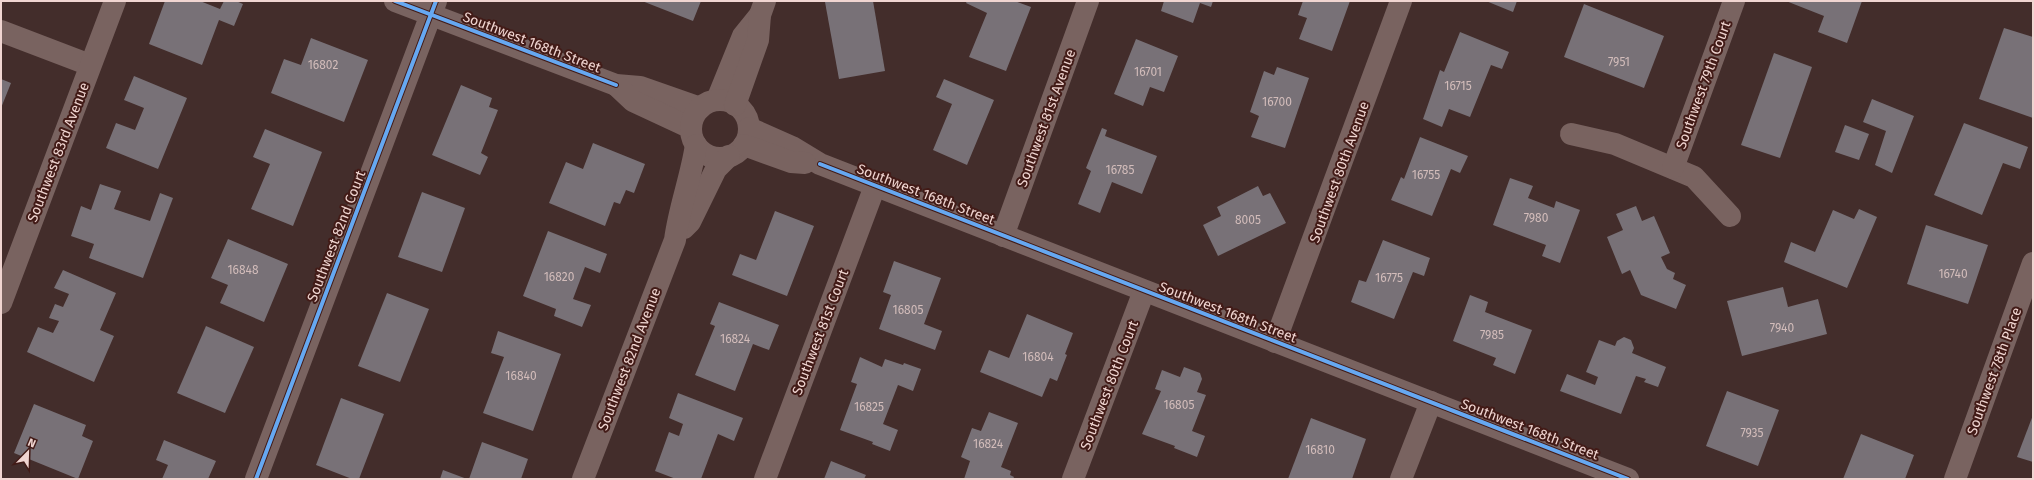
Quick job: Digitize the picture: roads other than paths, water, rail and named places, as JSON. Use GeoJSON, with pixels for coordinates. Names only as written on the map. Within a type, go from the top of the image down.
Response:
{"type":"FeatureCollection","features":[{"type":"Feature","properties":{"kind":"street","name":"Southwest 83rd Avenue"},"geometry":{"type":"LineString","coordinates":[[1,303],[115,1]]}},
{"type":"Feature","properties":{"kind":"street","name":"Southwest 168th Street"},"geometry":{"type":"LineString","coordinates":[[395,1],[433,8],[616,85],[640,87],[718,104]]}},
{"type":"Feature","properties":{"kind":"street","name":"Southwest 81st Avenue"},"geometry":{"type":"LineString","coordinates":[[1003,236],[1088,1]]}},
{"type":"Feature","properties":{"kind":"street","name":"Southwest 80th Avenue"},"geometry":{"type":"LineString","coordinates":[[1275,342],[1401,1]]}},
{"type":"Feature","properties":{"kind":"street","name":"Southwest 79th Court"},"geometry":{"type":"LineString","coordinates":[[1673,168],[1734,1]]}},
{"type":"Feature","properties":{"kind":"street","name":"Southwest 82nd Court"},"geometry":{"type":"LineString","coordinates":[[256,479],[433,8]]}},
{"type":"Feature","properties":{"kind":"street"},"geometry":{"type":"LineString","coordinates":[[718,104],[742,111],[747,119],[741,143],[720,158],[703,152],[694,136],[696,114],[718,104],[758,40],[763,8]]}},
{"type":"Feature","properties":{"kind":"street"},"geometry":{"type":"LineString","coordinates":[[1,31],[90,65]]}},
{"type":"Feature","properties":{"kind":"street","name":"Southwest 168th Street"},"geometry":{"type":"LineString","coordinates":[[616,85],[633,101],[694,136]]}},
{"type":"Feature","properties":{"kind":"street"},"geometry":{"type":"LineString","coordinates":[[1571,134],[1615,144],[1694,177],[1730,216]]}},
{"type":"Feature","properties":{"kind":"street","name":"Southwest 82nd Avenue"},"geometry":{"type":"LineString","coordinates":[[583,479],[675,240],[678,215],[692,173],[694,136]]}},
{"type":"Feature","properties":{"kind":"street","name":"Southwest 168th Street"},"geometry":{"type":"LineString","coordinates":[[741,143],[792,147],[820,164],[875,186],[1628,479]]}},
{"type":"Feature","properties":{"kind":"street","name":"Southwest 82nd Avenue"},"geometry":{"type":"LineString","coordinates":[[675,240],[690,222],[716,169],[741,143]]}},
{"type":"Feature","properties":{"kind":"street","name":"Southwest 81st Court"},"geometry":{"type":"LineString","coordinates":[[765,479],[875,186]]}},
{"type":"Feature","properties":{"kind":"street","name":"Southwest 78th Place"},"geometry":{"type":"LineString","coordinates":[[1955,479],[2033,263]]}},
{"type":"Feature","properties":{"kind":"street","name":"Southwest 80th Court"},"geometry":{"type":"LineString","coordinates":[[1073,479],[1144,291]]}},
{"type":"Feature","properties":{"kind":"street"},"geometry":{"type":"LineString","coordinates":[[1401,479],[1431,402]]}}]}
